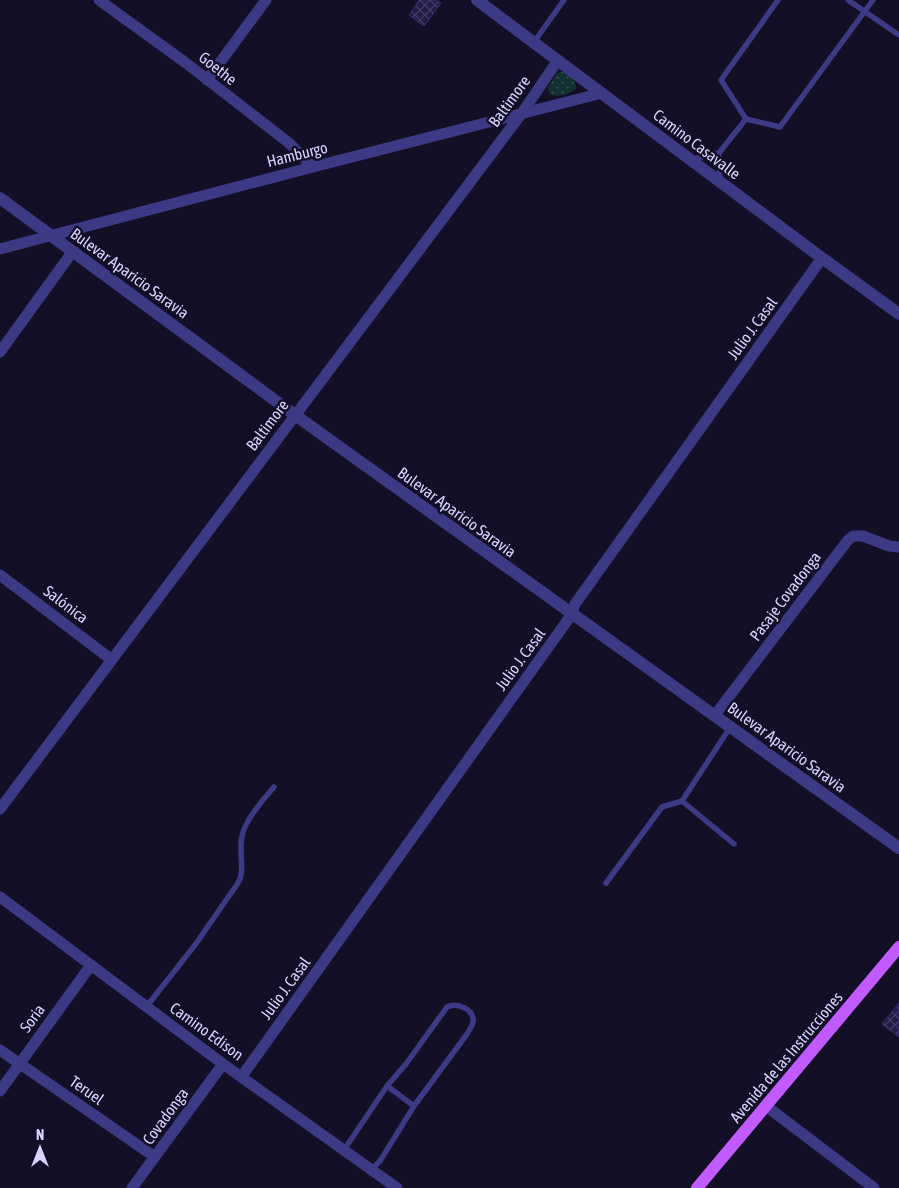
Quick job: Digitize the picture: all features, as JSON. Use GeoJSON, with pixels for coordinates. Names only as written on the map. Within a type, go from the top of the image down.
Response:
{"type":"FeatureCollection","features":[{"type":"Feature","properties":{"kind":"main road","name":"Avenida de las Instrucciones"},"geometry":{"type":"LineString","coordinates":[[697,1188],[899,946]]}},
{"type":"Feature","properties":{"kind":"street","name":"Goethe"},"geometry":{"type":"LineString","coordinates":[[99,0],[186,63],[290,143],[313,167]]}},
{"type":"Feature","properties":{"kind":"street"},"geometry":{"type":"LineString","coordinates":[[207,80],[266,0]]}},
{"type":"Feature","properties":{"kind":"street","name":"Camino Casavalle"},"geometry":{"type":"LineString","coordinates":[[477,0],[899,314]]}},
{"type":"Feature","properties":{"kind":"street","name":"Baltimore"},"geometry":{"type":"LineString","coordinates":[[0,809],[522,112],[558,60]]}},
{"type":"Feature","properties":{"kind":"street","name":"Hamburgo"},"geometry":{"type":"LineString","coordinates":[[0,249],[522,112],[602,93]]}},
{"type":"Feature","properties":{"kind":"street","name":"Bulevar Aparicio Saravia"},"geometry":{"type":"LineString","coordinates":[[0,198],[295,415],[899,848]]}},
{"type":"Feature","properties":{"kind":"street"},"geometry":{"type":"LineString","coordinates":[[0,352],[73,251]]}},
{"type":"Feature","properties":{"kind":"street","name":"Julio J. Casal"},"geometry":{"type":"LineString","coordinates":[[242,1076],[572,614],[575,604],[822,258]]}},
{"type":"Feature","properties":{"kind":"street","name":"Pasaje Covadonga"},"geometry":{"type":"LineString","coordinates":[[715,715],[848,540],[853,536],[864,536],[889,546],[899,547]]}},
{"type":"Feature","properties":{"kind":"street","name":"Salónica"},"geometry":{"type":"LineString","coordinates":[[0,575],[112,660]]}},
{"type":"Feature","properties":{"kind":"street","name":"Camino Edison"},"geometry":{"type":"LineString","coordinates":[[0,897],[223,1064],[372,1169],[394,1187]]}},
{"type":"Feature","properties":{"kind":"street","name":"Soria"},"geometry":{"type":"LineString","coordinates":[[0,1091],[91,965]]}},
{"type":"Feature","properties":{"kind":"street","name":"Teruel"},"geometry":{"type":"LineString","coordinates":[[0,1050],[155,1157]]}},
{"type":"Feature","properties":{"kind":"street","name":"Covadonga"},"geometry":{"type":"LineString","coordinates":[[132,1188],[223,1064]]}},
{"type":"Feature","properties":{"kind":"street"},"geometry":{"type":"LineString","coordinates":[[766,1106],[874,1188]]}},
{"type":"Feature","properties":{"kind":"lane"},"geometry":{"type":"LineString","coordinates":[[534,42],[564,0]]}},
{"type":"Feature","properties":{"kind":"lane"},"geometry":{"type":"LineString","coordinates":[[778,0],[721,80],[746,119],[780,127],[873,0]]}},
{"type":"Feature","properties":{"kind":"lane"},"geometry":{"type":"LineString","coordinates":[[848,0],[899,36]]}},
{"type":"Feature","properties":{"kind":"lane"},"geometry":{"type":"LineString","coordinates":[[720,182],[719,154],[746,119]]}},
{"type":"Feature","properties":{"kind":"lane"},"geometry":{"type":"LineString","coordinates":[[691,160],[719,154]]}},
{"type":"Feature","properties":{"kind":"lane"},"geometry":{"type":"LineString","coordinates":[[606,884],[662,807],[682,801],[731,726]]}},
{"type":"Feature","properties":{"kind":"lane"},"geometry":{"type":"LineString","coordinates":[[146,1006],[194,945],[241,878],[240,848],[242,835],[258,806],[274,787]]}},
{"type":"Feature","properties":{"kind":"lane"},"geometry":{"type":"LineString","coordinates":[[682,801],[734,844]]}},
{"type":"Feature","properties":{"kind":"lane"},"geometry":{"type":"LineString","coordinates":[[344,1150],[446,1007],[452,1004],[464,1007],[473,1016],[473,1023],[467,1034],[414,1106],[380,1161],[372,1169]]}},
{"type":"Feature","properties":{"kind":"lane"},"geometry":{"type":"LineString","coordinates":[[388,1086],[414,1106]]}},
{"type":"Feature","properties":{"kind":"green space"},"geometry":{"type":"Polygon","coordinates":[[[561,72],[572,77],[576,89],[563,95],[549,94],[548,87],[557,73],[561,72]]]}},
{"type":"Feature","properties":{"kind":"building"},"geometry":{"type":"Polygon","coordinates":[[[419,0],[436,0],[441,3],[424,26],[409,15],[419,0]]]}},
{"type":"Feature","properties":{"kind":"building"},"geometry":{"type":"Polygon","coordinates":[[[899,1003],[899,1037],[882,1024],[899,1003]]]}}]}
